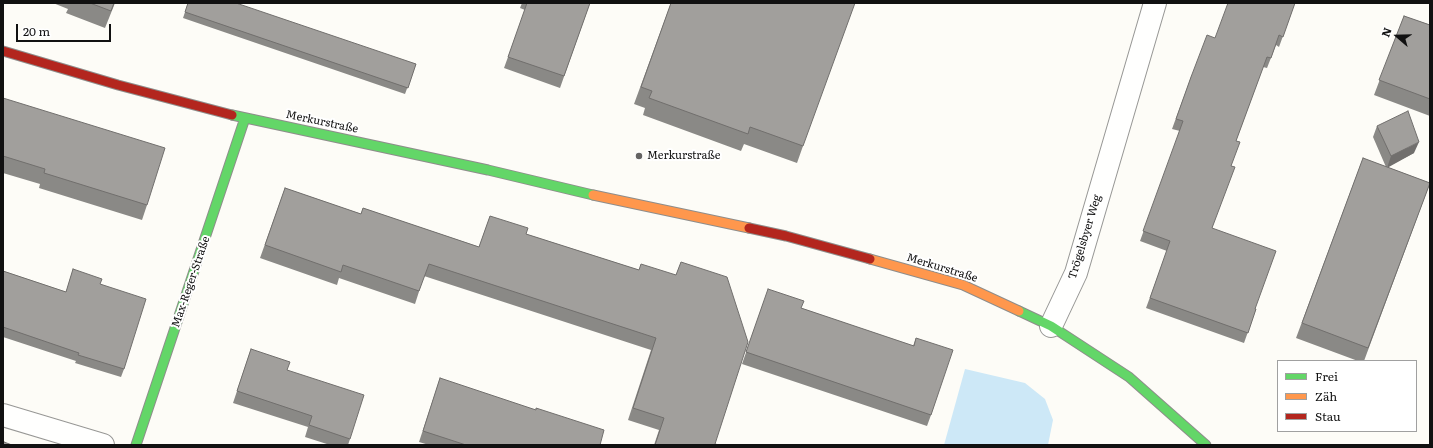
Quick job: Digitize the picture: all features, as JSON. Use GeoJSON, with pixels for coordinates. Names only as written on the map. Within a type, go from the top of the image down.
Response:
{"type":"FeatureCollection","features":[{"type":"Feature","properties":{"kind":"street","name":"Trögelsbyer Weg"},"geometry":{"type":"LineString","coordinates":[[1051,326],[1076,273],[1154,3]]}},
{"type":"Feature","properties":{"kind":"street","name":"Merkurstraße"},"geometry":{"type":"LineString","coordinates":[[3,52],[118,85],[246,118],[488,170],[627,203],[786,236],[963,285],[1051,326]]}},
{"type":"Feature","properties":{"kind":"street","name":"Max-Reger-Straße"},"geometry":{"type":"LineString","coordinates":[[136,445],[246,118]]}},
{"type":"Feature","properties":{"kind":"street"},"geometry":{"type":"LineString","coordinates":[[1051,326],[1129,377],[1206,445]]}},
{"type":"Feature","properties":{"kind":"street"},"geometry":{"type":"LineString","coordinates":[[3,415],[103,445]]}},
{"type":"Feature","properties":{"kind":"water"},"geometry":{"type":"Polygon","coordinates":[[[965,369],[1025,383],[1045,399],[1053,420],[1048,445],[944,445],[965,369]]]}},
{"type":"Feature","properties":{"kind":"building"},"geometry":{"type":"Polygon","coordinates":[[[90,3],[114,3],[111,11],[90,3]]]}},
{"type":"Feature","properties":{"kind":"building"},"geometry":{"type":"Polygon","coordinates":[[[188,3],[236,3],[416,64],[408,88],[185,12],[188,3]]]}},
{"type":"Feature","properties":{"kind":"building"},"geometry":{"type":"Polygon","coordinates":[[[527,3],[590,3],[564,76],[508,57],[527,3]]]}},
{"type":"Feature","properties":{"kind":"building"},"geometry":{"type":"Polygon","coordinates":[[[671,3],[855,3],[803,146],[750,127],[748,134],[649,98],[652,91],[641,87],[671,3]]]}},
{"type":"Feature","properties":{"kind":"building"},"geometry":{"type":"Polygon","coordinates":[[[1228,3],[1295,3],[1283,37],[1279,35],[1271,58],[1267,57],[1236,141],[1240,142],[1231,166],[1235,167],[1212,228],[1276,251],[1248,333],[1150,298],[1170,241],[1143,231],[1183,121],[1176,119],[1191,77],[1207,35],[1215,38],[1228,3]]]}},
{"type":"Feature","properties":{"kind":"building"},"geometry":{"type":"Polygon","coordinates":[[[1404,16],[1430,25],[1430,99],[1379,80],[1404,16]]]}},
{"type":"Feature","properties":{"kind":"building"},"geometry":{"type":"Polygon","coordinates":[[[3,98],[165,148],[147,205],[44,173],[45,169],[3,156],[3,98]]]}},
{"type":"Feature","properties":{"kind":"building"},"geometry":{"type":"Polygon","coordinates":[[[1408,111],[1419,142],[1391,156],[1377,126],[1408,111]]]}},
{"type":"Feature","properties":{"kind":"building"},"geometry":{"type":"Polygon","coordinates":[[[1363,158],[1430,183],[1368,348],[1302,323],[1363,158]]]}},
{"type":"Feature","properties":{"kind":"building"},"geometry":{"type":"Polygon","coordinates":[[[285,188],[361,214],[363,208],[479,247],[490,216],[528,228],[526,234],[639,270],[641,264],[676,275],[681,262],[727,277],[748,342],[715,444],[719,445],[655,445],[664,418],[633,408],[656,338],[429,264],[419,291],[343,265],[341,272],[265,245],[285,188]]]}},
{"type":"Feature","properties":{"kind":"building"},"geometry":{"type":"Polygon","coordinates":[[[73,269],[102,279],[100,284],[146,299],[124,369],[78,355],[79,353],[3,327],[3,271],[66,292],[73,269]]]}},
{"type":"Feature","properties":{"kind":"building"},"geometry":{"type":"Polygon","coordinates":[[[768,289],[804,301],[801,308],[914,346],[916,338],[953,350],[931,415],[746,352],[768,289]]]}},
{"type":"Feature","properties":{"kind":"building"},"geometry":{"type":"Polygon","coordinates":[[[251,349],[290,362],[287,370],[364,395],[350,439],[309,425],[312,416],[237,391],[251,349]]]}},
{"type":"Feature","properties":{"kind":"building"},"geometry":{"type":"Polygon","coordinates":[[[440,378],[536,410],[536,408],[604,430],[600,445],[466,445],[423,431],[440,378]]]}},
{"type":"Feature","properties":{"kind":"building"},"geometry":{"type":"Polygon","coordinates":[[[4,442],[12,445],[3,445],[4,442]]]}},
{"type":"Feature","properties":{"kind":"traffic: fast"},"geometry":{"type":"LineString","coordinates":[[232,115],[488,170],[593,195]]}},
{"type":"Feature","properties":{"kind":"traffic: fast"},"geometry":{"type":"LineString","coordinates":[[136,445],[245,118]]}},
{"type":"Feature","properties":{"kind":"traffic: fast"},"geometry":{"type":"LineString","coordinates":[[1019,311],[1051,326],[1129,377],[1206,445]]}},
{"type":"Feature","properties":{"kind":"traffic: slow"},"geometry":{"type":"LineString","coordinates":[[593,195],[749,228]]}},
{"type":"Feature","properties":{"kind":"traffic: slow"},"geometry":{"type":"LineString","coordinates":[[870,259],[963,285],[1019,311]]}},
{"type":"Feature","properties":{"kind":"traffic: jam"},"geometry":{"type":"LineString","coordinates":[[3,51],[118,85],[232,115]]}},
{"type":"Feature","properties":{"kind":"traffic: jam"},"geometry":{"type":"LineString","coordinates":[[749,228],[786,236],[870,259]]}},
{"type":"Feature","properties":{"kind":"place","name":"Merkurstraße"},"geometry":{"type":"Point","coordinates":[639,156]}}]}
